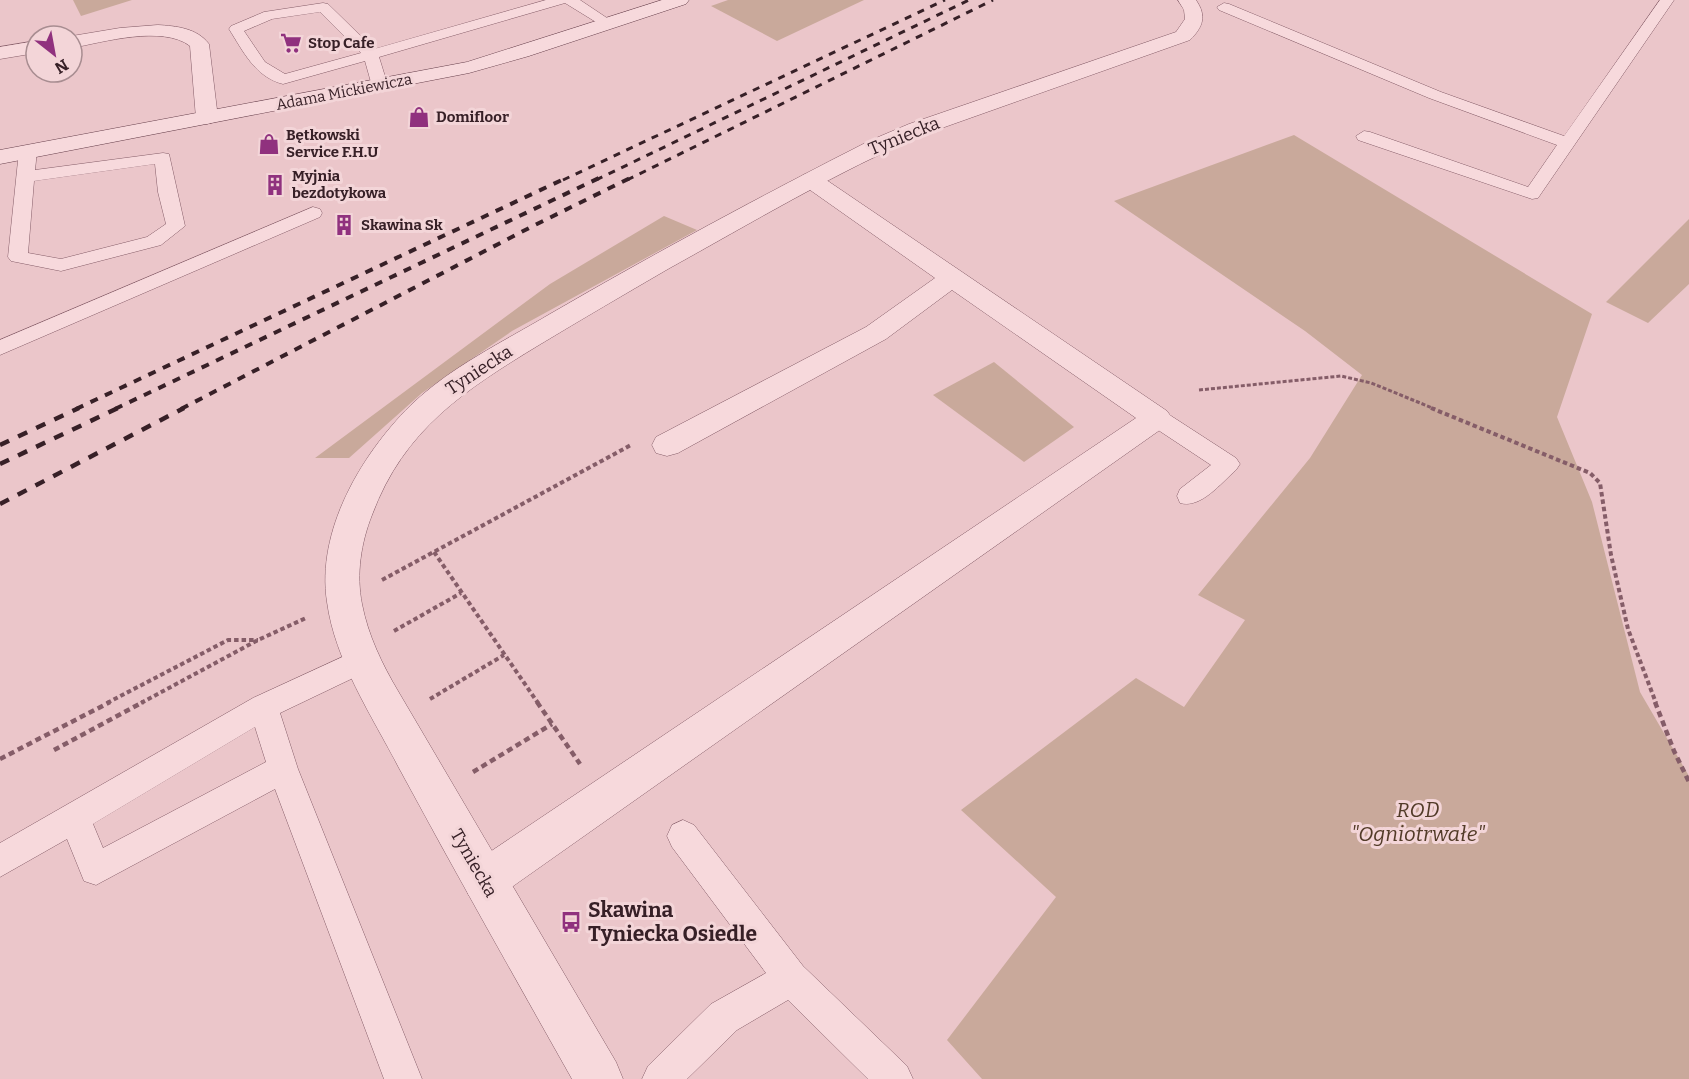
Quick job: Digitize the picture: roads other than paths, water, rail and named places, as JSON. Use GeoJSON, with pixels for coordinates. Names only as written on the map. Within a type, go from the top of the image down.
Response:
{"type":"FeatureCollection","features":[{"type":"Feature","properties":{"kind":"street","name":"Adama Mickiewicza"},"geometry":{"type":"LineString","coordinates":[[0,157],[380,86],[495,60],[680,0]]}},
{"type":"Feature","properties":{"kind":"street","name":"Tyniecka"},"geometry":{"type":"LineString","coordinates":[[599,1079],[435,795],[362,660],[343,601],[343,571],[346,547],[367,486],[399,436],[421,413],[468,375],[588,304],[811,180],[877,146],[917,129],[1172,41],[1190,30],[1205,10]]}},
{"type":"Feature","properties":{"kind":"street"},"geometry":{"type":"LineString","coordinates":[[84,41],[153,32],[177,32],[195,39],[199,44],[207,118]]}},
{"type":"Feature","properties":{"kind":"street"},"geometry":{"type":"LineString","coordinates":[[0,53],[24,49]]}},
{"type":"Feature","properties":{"kind":"street"},"geometry":{"type":"LineString","coordinates":[[484,881],[1156,418],[811,180]]}},
{"type":"Feature","properties":{"kind":"street"},"geometry":{"type":"LineString","coordinates":[[667,445],[876,333],[952,278]]}},
{"type":"Feature","properties":{"kind":"lane"},"geometry":{"type":"LineString","coordinates":[[380,86],[371,55],[323,7],[269,15],[236,30],[260,65],[283,79],[371,55],[561,0]]}},
{"type":"Feature","properties":{"kind":"lane"},"geometry":{"type":"LineString","coordinates":[[570,0],[609,24]]}},
{"type":"Feature","properties":{"kind":"lane"},"geometry":{"type":"LineString","coordinates":[[1205,10],[1245,0]]}},
{"type":"Feature","properties":{"kind":"lane"},"geometry":{"type":"LineString","coordinates":[[1364,136],[1532,194],[1667,0]]}},
{"type":"Feature","properties":{"kind":"lane"},"geometry":{"type":"LineString","coordinates":[[1205,10],[1567,143]]}},
{"type":"Feature","properties":{"kind":"lane"},"geometry":{"type":"LineString","coordinates":[[25,177],[163,158],[167,192],[176,226],[154,241],[62,265],[18,257],[25,177],[28,151]]}},
{"type":"Feature","properties":{"kind":"lane"},"geometry":{"type":"LineString","coordinates":[[0,348],[313,213]]}},
{"type":"Feature","properties":{"kind":"lane"},"geometry":{"type":"LineString","coordinates":[[1156,418],[1228,464],[1189,496]]}},
{"type":"Feature","properties":{"kind":"lane"},"geometry":{"type":"LineString","coordinates":[[0,861],[263,707],[362,660]]}},
{"type":"Feature","properties":{"kind":"lane"},"geometry":{"type":"LineString","coordinates":[[263,707],[283,769],[404,1079]]}},
{"type":"Feature","properties":{"kind":"lane"},"geometry":{"type":"LineString","coordinates":[[74,818],[96,869],[283,769]]}},
{"type":"Feature","properties":{"kind":"lane"},"geometry":{"type":"LineString","coordinates":[[683,836],[791,978],[894,1079]]}},
{"type":"Feature","properties":{"kind":"lane"},"geometry":{"type":"LineString","coordinates":[[661,1079],[724,1017],[791,978]]}},
{"type":"Feature","properties":{"kind":"railway"},"geometry":{"type":"LineString","coordinates":[[563,180],[945,0]]}},
{"type":"Feature","properties":{"kind":"railway"},"geometry":{"type":"LineString","coordinates":[[596,180],[969,0]]}},
{"type":"Feature","properties":{"kind":"railway"},"geometry":{"type":"LineString","coordinates":[[627,180],[993,0]]}},
{"type":"Feature","properties":{"kind":"railway"},"geometry":{"type":"LineString","coordinates":[[76,409],[566,178]]}},
{"type":"Feature","properties":{"kind":"railway"},"geometry":{"type":"LineString","coordinates":[[115,409],[599,178]]}},
{"type":"Feature","properties":{"kind":"railway"},"geometry":{"type":"LineString","coordinates":[[181,409],[630,178]]}},
{"type":"Feature","properties":{"kind":"railway"},"geometry":{"type":"LineString","coordinates":[[0,445],[79,408]]}},
{"type":"Feature","properties":{"kind":"railway"},"geometry":{"type":"LineString","coordinates":[[0,464],[118,408]]}},
{"type":"Feature","properties":{"kind":"railway"},"geometry":{"type":"LineString","coordinates":[[0,504],[184,408]]}},
{"type":"Feature","properties":{"kind":"place","name":"Stop Cafe"},"geometry":{"type":"Point","coordinates":[291,43]}},
{"type":"Feature","properties":{"kind":"place","name":"Domifloor"},"geometry":{"type":"Point","coordinates":[419,117]}},
{"type":"Feature","properties":{"kind":"place","name":"Bętkowski Service F.H.U"},"geometry":{"type":"Point","coordinates":[269,144]}},
{"type":"Feature","properties":{"kind":"place","name":"Myjnia bezdotykowa"},"geometry":{"type":"Point","coordinates":[275,185]}},
{"type":"Feature","properties":{"kind":"place","name":"Skawina Sk"},"geometry":{"type":"Point","coordinates":[344,225]}},
{"type":"Feature","properties":{"kind":"place","name":"Skawina Tyniecka Osiedle"},"geometry":{"type":"Point","coordinates":[571,922]}},
{"type":"Feature","properties":{"kind":"park label","name":"ROD \"Ogniotrwałe\""},"geometry":{"type":"Point","coordinates":[1418,822]}}]}
